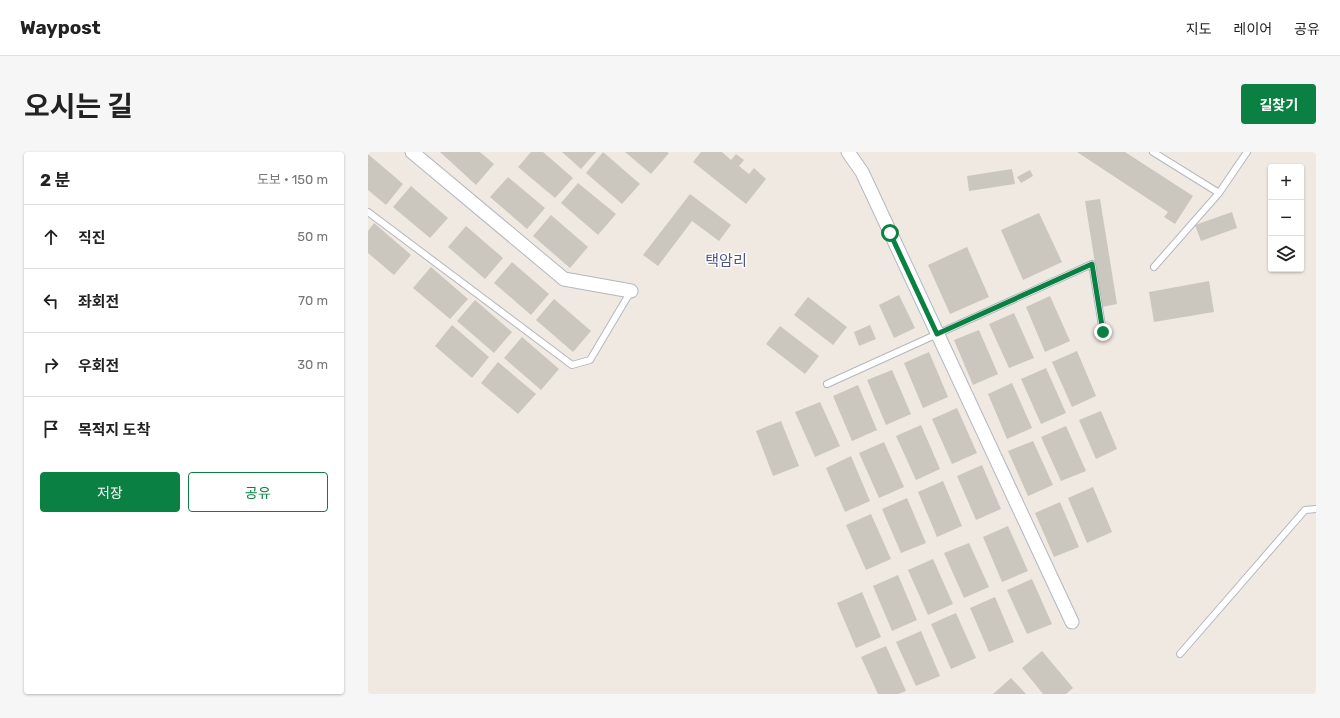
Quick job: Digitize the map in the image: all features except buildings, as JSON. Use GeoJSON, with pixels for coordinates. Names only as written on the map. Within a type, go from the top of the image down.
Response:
{"type":"FeatureCollection","features":[{"type":"Feature","properties":{"kind":"street"},"geometry":{"type":"LineString","coordinates":[[412,152],[564,279],[631,291]]}},
{"type":"Feature","properties":{"kind":"street"},"geometry":{"type":"LineString","coordinates":[[848,152],[862,172],[1072,622]]}},
{"type":"Feature","properties":{"kind":"lane"},"geometry":{"type":"LineString","coordinates":[[1153,152],[1219,193]]}},
{"type":"Feature","properties":{"kind":"lane"},"geometry":{"type":"LineString","coordinates":[[1154,267],[1219,193],[1247,152]]}},
{"type":"Feature","properties":{"kind":"lane"},"geometry":{"type":"LineString","coordinates":[[368,212],[572,365],[590,360],[631,291]]}},
{"type":"Feature","properties":{"kind":"lane"},"geometry":{"type":"LineString","coordinates":[[827,384],[1092,264],[1103,332]]}},
{"type":"Feature","properties":{"kind":"lane"},"geometry":{"type":"LineString","coordinates":[[1180,654],[1306,510],[1316,509]]}},
{"type":"Feature","properties":{"kind":"district","name":"택암리"},"geometry":{"type":"Point","coordinates":[726,261]}},
{"type":"Feature","properties":{"kind":"route"},"geometry":{"type":"LineString","coordinates":[[890,233],[937,334],[1092,264],[1103,332]]}}]}
